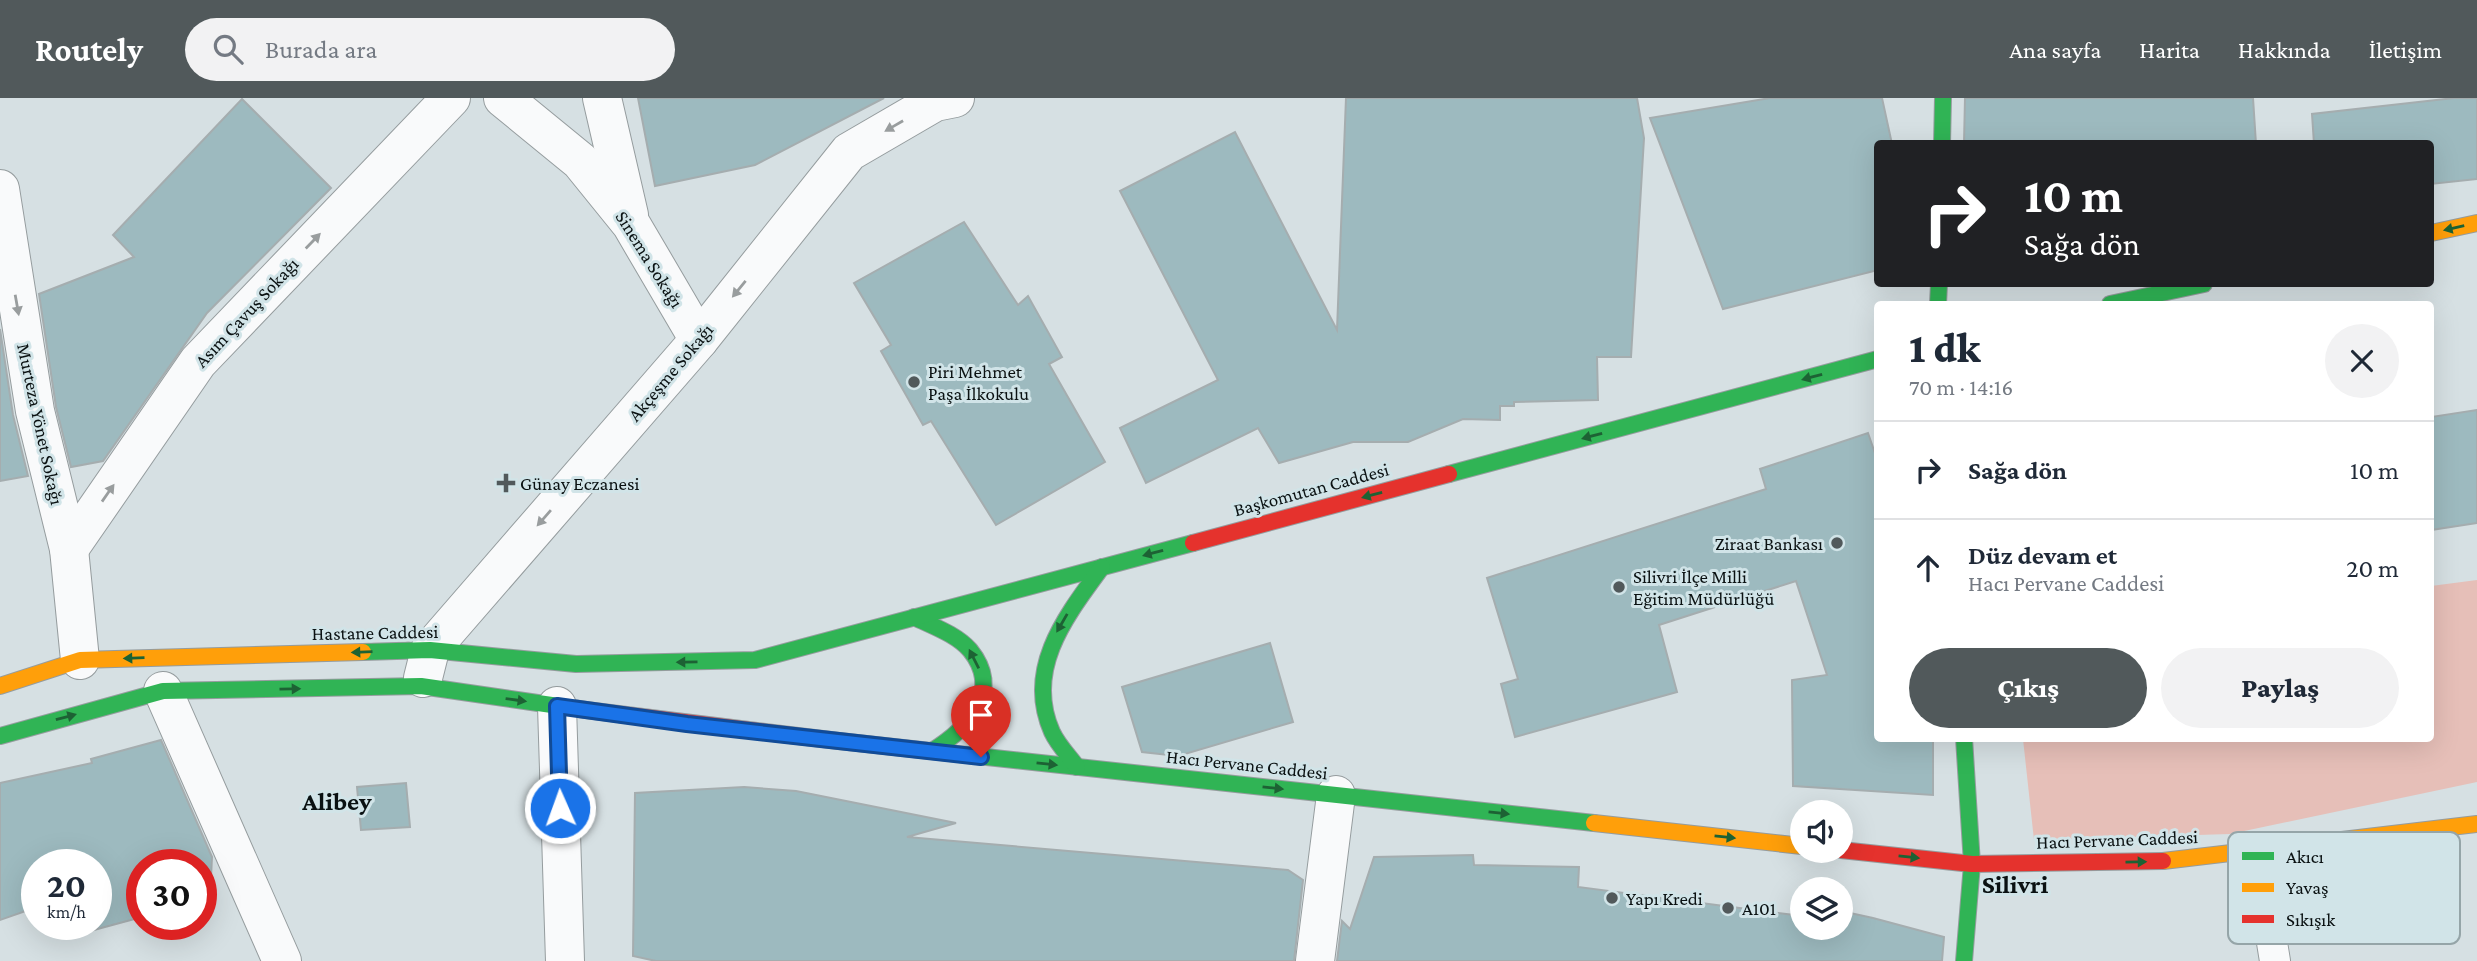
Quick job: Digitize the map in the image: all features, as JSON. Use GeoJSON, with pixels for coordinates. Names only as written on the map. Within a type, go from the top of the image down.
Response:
{"type":"FeatureCollection","features":[{"type":"Feature","properties":{"kind":"main road"},"geometry":{"type":"LineString","coordinates":[[1942,98],[1942,140]]}},
{"type":"Feature","properties":{"kind":"main road"},"geometry":{"type":"LineString","coordinates":[[2434,232],[2477,223]]}},
{"type":"Feature","properties":{"kind":"main road"},"geometry":{"type":"LineString","coordinates":[[2124,301],[2190,287]]}},
{"type":"Feature","properties":{"kind":"main road","name":"Başkomutan Caddesi"},"geometry":{"type":"LineString","coordinates":[[755,660],[1874,360]]}},
{"type":"Feature","properties":{"kind":"main road"},"geometry":{"type":"LineString","coordinates":[[1077,767],[1053,733],[1042,703],[1040,674],[1060,624],[1102,567]]}},
{"type":"Feature","properties":{"kind":"main road"},"geometry":{"type":"LineString","coordinates":[[914,617],[949,634],[969,649],[982,676],[983,696],[978,712],[959,735],[932,751]]}},
{"type":"Feature","properties":{"kind":"main road","name":"Hastane Caddesi"},"geometry":{"type":"LineString","coordinates":[[0,687],[80,660],[426,668],[755,660]]}},
{"type":"Feature","properties":{"kind":"main road"},"geometry":{"type":"LineString","coordinates":[[0,736],[163,691],[426,668]]}},
{"type":"Feature","properties":{"kind":"main road","name":"Hacı Pervane Caddesi"},"geometry":{"type":"LineString","coordinates":[[426,668],[557,706],[687,724],[1790,845]]}},
{"type":"Feature","properties":{"kind":"main road"},"geometry":{"type":"LineString","coordinates":[[1964,742],[1972,864],[1964,961]]}},
{"type":"Feature","properties":{"kind":"main road","name":"Hacı Pervane Caddesi"},"geometry":{"type":"LineString","coordinates":[[2409,832],[2477,824]]}},
{"type":"Feature","properties":{"kind":"main road","name":"Hacı Pervane Caddesi"},"geometry":{"type":"LineString","coordinates":[[1853,851],[1972,864],[2168,861],[2228,854]]}},
{"type":"Feature","properties":{"kind":"street","name":"Asım Çavuş Sokağı"},"geometry":{"type":"LineString","coordinates":[[69,549],[198,362],[451,98]]}},
{"type":"Feature","properties":{"kind":"street","name":"Sinema Sokağı"},"geometry":{"type":"LineString","coordinates":[[503,98],[580,161],[631,224],[699,340]]}},
{"type":"Feature","properties":{"kind":"street"},"geometry":{"type":"LineString","coordinates":[[602,98],[631,224]]}},
{"type":"Feature","properties":{"kind":"street","name":"Akçeşme Sokağı"},"geometry":{"type":"LineString","coordinates":[[426,668],[699,340],[849,152],[941,99]]}},
{"type":"Feature","properties":{"kind":"street","name":"Murteza Yönet Sokağı"},"geometry":{"type":"LineString","coordinates":[[0,189],[35,411],[69,549],[80,660]]}},
{"type":"Feature","properties":{"kind":"street"},"geometry":{"type":"LineString","coordinates":[[163,691],[282,961]]}},
{"type":"Feature","properties":{"kind":"street"},"geometry":{"type":"LineString","coordinates":[[557,706],[565,961]]}},
{"type":"Feature","properties":{"kind":"street"},"geometry":{"type":"LineString","coordinates":[[1315,961],[1336,795]]}},
{"type":"Feature","properties":{"kind":"shaded area"},"geometry":{"type":"Polygon","coordinates":[[[2477,580],[2477,782],[2228,834],[2034,840],[2023,742],[2434,742],[2434,586],[2477,580]]]}},
{"type":"Feature","properties":{"kind":"building"},"geometry":{"type":"Polygon","coordinates":[[[638,98],[884,98],[755,165],[655,186],[638,98]]]}},
{"type":"Feature","properties":{"kind":"building"},"geometry":{"type":"Polygon","coordinates":[[[1346,98],[1637,98],[1644,138],[1631,357],[1597,357],[1598,400],[1514,402],[1514,406],[1500,406],[1500,420],[1463,419],[1408,442],[1353,442],[1279,463],[1258,428],[1146,483],[1120,428],[1218,380],[1120,191],[1235,132],[1337,330],[1346,98]]]}},
{"type":"Feature","properties":{"kind":"building"},"geometry":{"type":"Polygon","coordinates":[[[1770,98],[1882,98],[1891,140],[1874,140],[1874,271],[1723,309],[1650,118],[1770,98]]]}},
{"type":"Feature","properties":{"kind":"building"},"geometry":{"type":"Polygon","coordinates":[[[1965,98],[2253,98],[2256,140],[1964,140],[1965,98]]]}},
{"type":"Feature","properties":{"kind":"building"},"geometry":{"type":"Polygon","coordinates":[[[2454,98],[2477,98],[2477,179],[2434,184],[2434,140],[2314,140],[2312,114],[2454,98]]]}},
{"type":"Feature","properties":{"kind":"building"},"geometry":{"type":"Polygon","coordinates":[[[242,99],[331,188],[207,313],[103,461],[71,467],[56,407],[39,294],[134,257],[113,235],[242,99]]]}},
{"type":"Feature","properties":{"kind":"building"},"geometry":{"type":"Polygon","coordinates":[[[964,222],[1018,305],[1028,296],[1062,357],[1049,364],[1105,462],[996,525],[931,421],[923,425],[881,351],[891,345],[854,283],[964,222]]]}},
{"type":"Feature","properties":{"kind":"building"},"geometry":{"type":"Polygon","coordinates":[[[0,329],[13,415],[28,476],[0,481],[0,329]]]}},
{"type":"Feature","properties":{"kind":"building"},"geometry":{"type":"Polygon","coordinates":[[[2477,410],[2477,523],[2434,530],[2434,417],[2477,410]]]}},
{"type":"Feature","properties":{"kind":"building"},"geometry":{"type":"Polygon","coordinates":[[[1868,433],[1874,450],[1874,742],[1933,742],[1933,795],[1793,786],[1792,680],[1827,675],[1796,581],[1659,625],[1677,692],[1515,737],[1501,684],[1518,679],[1487,578],[1766,489],[1760,469],[1868,433]]]}},
{"type":"Feature","properties":{"kind":"building"},"geometry":{"type":"Polygon","coordinates":[[[1270,643],[1293,722],[1178,756],[1142,752],[1122,687],[1270,643]]]}},
{"type":"Feature","properties":{"kind":"building"},"geometry":{"type":"Polygon","coordinates":[[[161,740],[209,849],[126,849],[126,921],[112,925],[112,849],[21,849],[21,913],[0,920],[0,783],[92,763],[91,759],[161,740]]]}},
{"type":"Feature","properties":{"kind":"building"},"geometry":{"type":"Polygon","coordinates":[[[406,783],[410,827],[361,830],[357,787],[406,783]]]}},
{"type":"Feature","properties":{"kind":"building"},"geometry":{"type":"Polygon","coordinates":[[[744,787],[796,791],[956,823],[907,837],[1288,870],[1303,880],[1294,961],[656,961],[633,956],[635,793],[744,787]]]}},
{"type":"Feature","properties":{"kind":"building"},"geometry":{"type":"Polygon","coordinates":[[[1473,855],[1474,865],[1579,867],[1578,887],[1790,914],[1790,940],[1853,940],[1853,914],[1944,937],[1942,961],[1337,961],[1342,921],[1350,929],[1374,857],[1473,855]]]}},
{"type":"Feature","properties":{"kind":"traffic: fast"},"geometry":{"type":"LineString","coordinates":[[1942,140],[1943,98]]}},
{"type":"Feature","properties":{"kind":"traffic: fast"},"geometry":{"type":"LineString","coordinates":[[1938,301],[1939,287]]}},
{"type":"Feature","properties":{"kind":"traffic: fast"},"geometry":{"type":"LineString","coordinates":[[2124,301],[2190,287]]}},
{"type":"Feature","properties":{"kind":"traffic: fast"},"geometry":{"type":"LineString","coordinates":[[1449,474],[1874,360]]}},
{"type":"Feature","properties":{"kind":"traffic: fast"},"geometry":{"type":"LineString","coordinates":[[363,652],[430,650],[576,664],[755,660],[1193,543]]}},
{"type":"Feature","properties":{"kind":"traffic: fast"},"geometry":{"type":"LineString","coordinates":[[1077,767],[1052,732],[1045,709],[1043,687],[1053,644],[1075,605],[1102,567]]}},
{"type":"Feature","properties":{"kind":"traffic: fast"},"geometry":{"type":"LineString","coordinates":[[914,617],[964,644],[980,665],[983,680],[982,695],[977,708],[957,732],[932,751]]}},
{"type":"Feature","properties":{"kind":"traffic: fast"},"geometry":{"type":"LineString","coordinates":[[0,736],[163,691],[421,686],[586,710]]}},
{"type":"Feature","properties":{"kind":"traffic: fast"},"geometry":{"type":"LineString","coordinates":[[839,741],[1594,823]]}},
{"type":"Feature","properties":{"kind":"traffic: fast"},"geometry":{"type":"LineString","coordinates":[[1964,742],[1972,864],[1964,961]]}},
{"type":"Feature","properties":{"kind":"traffic: slow"},"geometry":{"type":"LineString","coordinates":[[2434,232],[2477,223]]}},
{"type":"Feature","properties":{"kind":"traffic: slow"},"geometry":{"type":"LineString","coordinates":[[0,686],[80,660],[363,652]]}},
{"type":"Feature","properties":{"kind":"traffic: slow"},"geometry":{"type":"LineString","coordinates":[[1594,823],[1790,845]]}},
{"type":"Feature","properties":{"kind":"traffic: slow"},"geometry":{"type":"LineString","coordinates":[[2409,832],[2477,824]]}},
{"type":"Feature","properties":{"kind":"traffic: slow"},"geometry":{"type":"LineString","coordinates":[[2163,861],[2228,853]]}},
{"type":"Feature","properties":{"kind":"traffic: jam"},"geometry":{"type":"LineString","coordinates":[[1193,543],[1449,474]]}},
{"type":"Feature","properties":{"kind":"traffic: jam"},"geometry":{"type":"LineString","coordinates":[[586,710],[839,741]]}},
{"type":"Feature","properties":{"kind":"traffic: jam"},"geometry":{"type":"LineString","coordinates":[[1853,851],[1972,864],[2163,861]]}},
{"type":"Feature","properties":{"kind":"place","name":"Piri Mehmet Paşa İlkokulu"},"geometry":{"type":"Point","coordinates":[914,382]}},
{"type":"Feature","properties":{"kind":"place","name":"Günay Eczanesi"},"geometry":{"type":"Point","coordinates":[506,483]}},
{"type":"Feature","properties":{"kind":"place","name":"Ziraat Bankası"},"geometry":{"type":"Point","coordinates":[1837,543]}},
{"type":"Feature","properties":{"kind":"place","name":"Silivri İlçe Milli Eğitim Müdürlüğü"},"geometry":{"type":"Point","coordinates":[1619,587]}},
{"type":"Feature","properties":{"kind":"place","name":"Yapı Kredi"},"geometry":{"type":"Point","coordinates":[1612,898]}},
{"type":"Feature","properties":{"kind":"place","name":"A101"},"geometry":{"type":"Point","coordinates":[1728,908]}},
{"type":"Feature","properties":{"kind":"district","name":"Alibey"},"geometry":{"type":"Point","coordinates":[337,801]}},
{"type":"Feature","properties":{"kind":"district","name":"Silivri"},"geometry":{"type":"Point","coordinates":[2015,884]}},
{"type":"Feature","properties":{"kind":"route"},"geometry":{"type":"LineString","coordinates":[[560,808],[557,706],[687,724],[981,757]]}}]}
